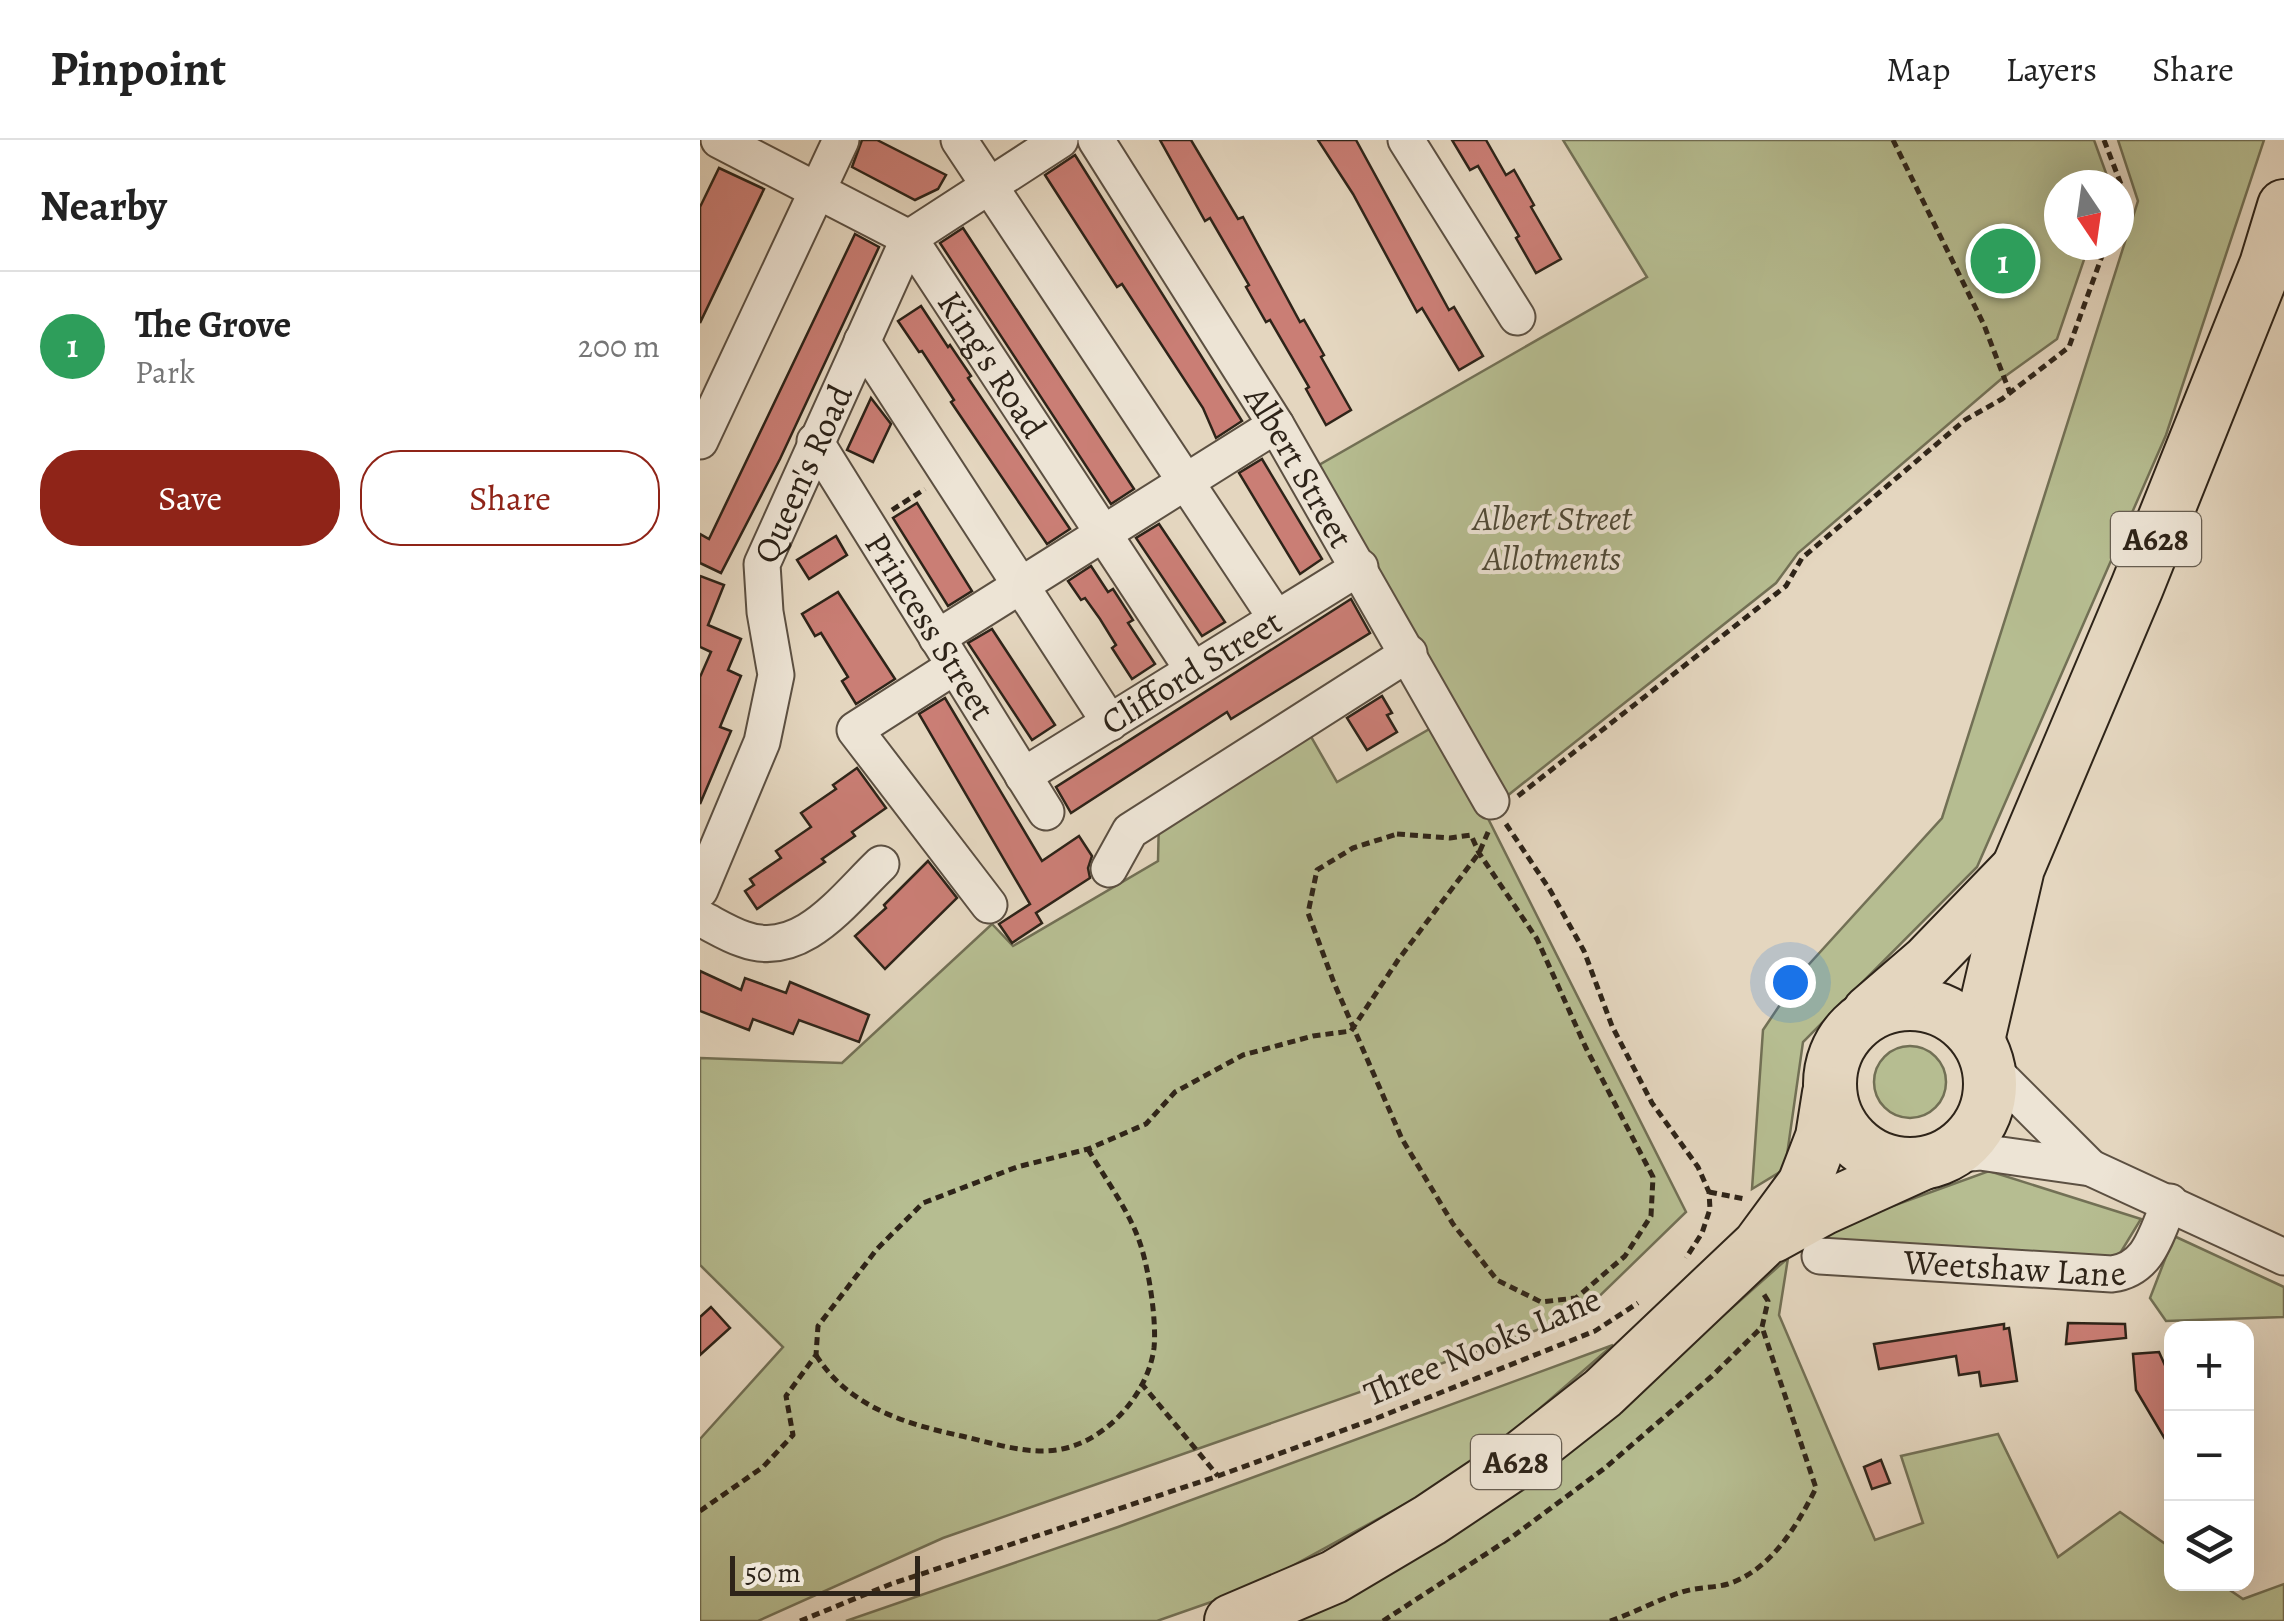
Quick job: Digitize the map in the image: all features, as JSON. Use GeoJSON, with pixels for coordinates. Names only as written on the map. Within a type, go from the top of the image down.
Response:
{"type":"FeatureCollection","features":[{"type":"Feature","properties":{"kind":"highway","name":"A628"},"geometry":{"type":"LineString","coordinates":[[1750,1252],[1824,1208],[1935,1159],[1970,1139],[1984,1117],[1990,1092],[1984,1053],[2018,868],[2266,265],[2284,206]]}},
{"type":"Feature","properties":{"kind":"highway","name":"A628"},"geometry":{"type":"LineString","coordinates":[[1231,1621],[1334,1577],[1430,1520],[1510,1467],[1603,1393],[1750,1252],[1804,1184],[1822,1137],[1831,1066],[1841,1041],[1858,1021],[1927,962],[2018,868]]}},
{"type":"Feature","properties":{"kind":"highway"},"geometry":{"type":"LineString","coordinates":[[1858,1021],[1882,1008],[1909,1002],[1936,1007],[1960,1020],[1984,1053]]}},
{"type":"Feature","properties":{"kind":"highway"},"geometry":{"type":"LineString","coordinates":[[1830,1093],[1836,1118],[1851,1139],[1871,1155],[1895,1163],[1935,1159]]}},
{"type":"Feature","properties":{"kind":"street","name":"King's Road"},"geometry":{"type":"LineString","coordinates":[[720,140],[910,238],[1193,670]]}},
{"type":"Feature","properties":{"kind":"street"},"geometry":{"type":"LineString","coordinates":[[700,442],[841,140]]}},
{"type":"Feature","properties":{"kind":"street"},"geometry":{"type":"LineString","coordinates":[[959,140],[1276,618]]}},
{"type":"Feature","properties":{"kind":"street"},"geometry":{"type":"LineString","coordinates":[[910,238],[1060,140]]}},
{"type":"Feature","properties":{"kind":"street","name":"Albert Street"},"geometry":{"type":"LineString","coordinates":[[1096,140],[1276,425],[1494,806]]}},
{"type":"Feature","properties":{"kind":"street"},"geometry":{"type":"LineString","coordinates":[[1406,140],[1516,317]]}},
{"type":"Feature","properties":{"kind":"street","name":"Queen's Road"},"geometry":{"type":"LineString","coordinates":[[700,890],[762,742],[776,675],[765,612],[762,564],[910,238]]}},
{"type":"Feature","properties":{"kind":"street"},"geometry":{"type":"LineString","coordinates":[[862,341],[1110,722]]}},
{"type":"Feature","properties":{"kind":"street"},"geometry":{"type":"LineString","coordinates":[[989,905],[855,730],[1021,585],[1276,425]]}},
{"type":"Feature","properties":{"kind":"street","name":"Princess Street"},"geometry":{"type":"LineString","coordinates":[[815,442],[1046,812]]}},
{"type":"Feature","properties":{"kind":"street","name":"Clifford Street"},"geometry":{"type":"LineString","coordinates":[[1024,776],[1360,567]]}},
{"type":"Feature","properties":{"kind":"street"},"geometry":{"type":"LineString","coordinates":[[1110,869],[1130,831],[1408,653]]}},
{"type":"Feature","properties":{"kind":"street"},"geometry":{"type":"LineString","coordinates":[[700,918],[747,941],[790,942],[815,927],[881,864]]}},
{"type":"Feature","properties":{"kind":"street"},"geometry":{"type":"LineString","coordinates":[[1984,1053],[2091,1168]]}},
{"type":"Feature","properties":{"kind":"street"},"geometry":{"type":"LineString","coordinates":[[1935,1159],[1980,1152],[2091,1168],[2284,1257]]}},
{"type":"Feature","properties":{"kind":"street","name":"Weetshaw Lane"},"geometry":{"type":"LineString","coordinates":[[1820,1256],[2130,1272],[2145,1257],[2170,1202]]}},
{"type":"Feature","properties":{"kind":"path"},"geometry":{"type":"LineString","coordinates":[[1893,140],[1984,325],[2010,393]]}},
{"type":"Feature","properties":{"kind":"path"},"geometry":{"type":"LineString","coordinates":[[2104,140],[2116,170]]}},
{"type":"Feature","properties":{"kind":"path"},"geometry":{"type":"LineString","coordinates":[[700,1511],[763,1466],[793,1436],[786,1396],[816,1356],[818,1326],[877,1249],[922,1204],[1017,1167],[1088,1149],[1146,1124],[1175,1092],[1243,1055],[1313,1036],[1351,1031],[1398,960],[1479,853],[1494,806],[1786,586],[1802,558],[1965,420],[2010,393],[2069,347],[2101,260]]}},
{"type":"Feature","properties":{"kind":"path"},"geometry":{"type":"LineString","coordinates":[[868,525],[948,474]]}},
{"type":"Feature","properties":{"kind":"path"},"geometry":{"type":"LineString","coordinates":[[1494,806],[1550,890],[1584,951],[1612,1026],[1652,1103],[1698,1167],[1709,1192],[1710,1209],[1702,1233],[1688,1256],[1673,1270]]}},
{"type":"Feature","properties":{"kind":"path"},"geometry":{"type":"LineString","coordinates":[[1397,834],[1450,838],[1471,835],[1479,853],[1537,939],[1586,1048],[1653,1178],[1651,1216],[1625,1256],[1576,1298],[1540,1302],[1497,1280],[1452,1224],[1402,1138],[1308,913],[1317,870],[1353,848],[1397,834]]}},
{"type":"Feature","properties":{"kind":"path"},"geometry":{"type":"LineString","coordinates":[[816,1356],[831,1378],[870,1406],[911,1425],[1027,1450],[1061,1449],[1096,1437],[1122,1414],[1141,1383],[1154,1348],[1150,1293],[1138,1236],[1088,1149]]}},
{"type":"Feature","properties":{"kind":"path"},"geometry":{"type":"LineString","coordinates":[[1610,1621],[1679,1592],[1726,1584],[1752,1574],[1774,1553],[1816,1488],[1762,1327],[1768,1301],[1750,1252]]}},
{"type":"Feature","properties":{"kind":"path","name":"Three Nooks Lane"},"geometry":{"type":"LineString","coordinates":[[800,1621],[891,1584],[1218,1476],[1524,1361],[1594,1331],[1629,1311],[1644,1297]]}},
{"type":"Feature","properties":{"kind":"path"},"geometry":{"type":"LineString","coordinates":[[1383,1621],[1512,1538],[1605,1468],[1712,1376],[1762,1327]]}},
{"type":"Feature","properties":{"kind":"path"},"geometry":{"type":"LineString","coordinates":[[1141,1383],[1218,1476]]}},
{"type":"Feature","properties":{"kind":"green space","name":"Albert Street Allotments"},"geometry":{"type":"Polygon","coordinates":[[[1563,140],[2094,140],[2105,170],[2044,170],[2044,260],[2084,260],[2057,339],[2000,380],[1798,553],[1776,583],[1507,796],[1319,465],[1647,277],[1563,140]]]}},
{"type":"Feature","properties":{"kind":"green space"},"geometry":{"type":"Polygon","coordinates":[[[2118,140],[2264,140],[2166,435],[1977,867],[1803,1042],[1785,1169],[1752,1189],[1763,1030],[1802,972],[1942,818],[2119,260],[2134,260],[2134,214],[2138,201],[2134,170],[2128,170],[2118,140]]]}},
{"type":"Feature","properties":{"kind":"green space"},"geometry":{"type":"Polygon","coordinates":[[[1440,723],[1686,1212],[1580,1315],[943,1538],[758,1621],[700,1621],[700,1439],[783,1347],[700,1265],[700,1058],[842,1063],[992,924],[1013,946],[1158,861],[1159,818],[1306,728],[1337,782],[1440,723]]]}},
{"type":"Feature","properties":{"kind":"green space"},"geometry":{"type":"Polygon","coordinates":[[[1910,1046],[1924,1048],[1936,1056],[1944,1068],[1944,1096],[1936,1108],[1924,1116],[1910,1118],[1896,1116],[1884,1108],[1876,1096],[1874,1082],[1876,1068],[1884,1056],[1896,1048],[1910,1046]]]}},
{"type":"Feature","properties":{"kind":"green space"},"geometry":{"type":"Polygon","coordinates":[[[1989,1171],[2141,1219],[2116,1260],[1816,1240],[1854,1220],[1989,1171]]]}},
{"type":"Feature","properties":{"kind":"green space"},"geometry":{"type":"Polygon","coordinates":[[[2174,1236],[2284,1287],[2284,1317],[2166,1321],[2150,1298],[2174,1236]]]}},
{"type":"Feature","properties":{"kind":"green space"},"geometry":{"type":"Polygon","coordinates":[[[1788,1258],[1779,1315],[1875,1540],[1923,1523],[1901,1456],[1998,1434],[2058,1557],[2120,1512],[2164,1543],[2164,1591],[2231,1591],[2243,1599],[2284,1584],[2284,1621],[1276,1621],[1590,1434],[1788,1258]]]}},
{"type":"Feature","properties":{"kind":"green space"},"geometry":{"type":"Polygon","coordinates":[[[1613,1345],[1471,1468],[1254,1587],[1157,1621],[846,1621],[1118,1527],[1613,1345]]]}},
{"type":"Feature","properties":{"kind":"building"},"geometry":{"type":"Polygon","coordinates":[[[862,140],[877,140],[946,175],[938,189],[915,200],[852,167],[862,140]]]}},
{"type":"Feature","properties":{"kind":"building"},"geometry":{"type":"Polygon","coordinates":[[[1160,140],[1191,140],[1238,219],[1243,217],[1300,322],[1304,320],[1324,355],[1321,357],[1351,410],[1326,425],[1270,320],[1266,322],[1210,218],[1205,221],[1160,140]]]}},
{"type":"Feature","properties":{"kind":"building"},"geometry":{"type":"Polygon","coordinates":[[[1318,140],[1356,140],[1449,310],[1454,307],[1483,356],[1459,370],[1422,308],[1417,312],[1353,194],[1318,140]]]}},
{"type":"Feature","properties":{"kind":"building"},"geometry":{"type":"Polygon","coordinates":[[[1452,140],[1486,140],[1506,175],[1514,170],[1561,259],[1536,273],[1478,166],[1470,170],[1452,140]]]}},
{"type":"Feature","properties":{"kind":"building"},"geometry":{"type":"Polygon","coordinates":[[[1075,155],[1242,421],[1216,438],[1203,408],[1122,284],[1117,287],[1045,175],[1075,155]]]}},
{"type":"Feature","properties":{"kind":"building"},"geometry":{"type":"Polygon","coordinates":[[[719,168],[764,189],[700,323],[700,207],[719,168]]]}},
{"type":"Feature","properties":{"kind":"building"},"geometry":{"type":"Polygon","coordinates":[[[963,228],[1134,489],[1111,504],[940,243],[963,228]]]}},
{"type":"Feature","properties":{"kind":"building"},"geometry":{"type":"Polygon","coordinates":[[[855,234],[879,247],[780,459],[721,573],[700,563],[700,534],[709,539],[855,234]]]}},
{"type":"Feature","properties":{"kind":"building"},"geometry":{"type":"Polygon","coordinates":[[[921,306],[1070,529],[1047,544],[951,402],[954,400],[922,351],[898,321],[921,306]]]}},
{"type":"Feature","properties":{"kind":"building"},"geometry":{"type":"Polygon","coordinates":[[[871,398],[891,424],[873,462],[847,450],[871,398]]]}},
{"type":"Feature","properties":{"kind":"building"},"geometry":{"type":"Polygon","coordinates":[[[1262,459],[1322,559],[1300,574],[1239,473],[1262,459]]]}},
{"type":"Feature","properties":{"kind":"building"},"geometry":{"type":"Polygon","coordinates":[[[917,503],[972,591],[948,606],[893,518],[917,503]]]}},
{"type":"Feature","properties":{"kind":"building"},"geometry":{"type":"Polygon","coordinates":[[[1159,524],[1225,622],[1202,636],[1136,538],[1159,524]]]}},
{"type":"Feature","properties":{"kind":"building"},"geometry":{"type":"Polygon","coordinates":[[[836,536],[847,555],[809,579],[797,560],[836,536]]]}},
{"type":"Feature","properties":{"kind":"building"},"geometry":{"type":"Polygon","coordinates":[[[1091,566],[1108,592],[1113,589],[1133,620],[1128,623],[1155,664],[1132,679],[1112,648],[1116,645],[1100,619],[1068,581],[1091,566]]]}},
{"type":"Feature","properties":{"kind":"building"},"geometry":{"type":"Polygon","coordinates":[[[700,576],[724,585],[708,625],[741,639],[728,670],[741,676],[720,727],[731,731],[700,804],[700,677],[711,652],[700,647],[700,576]]]}},
{"type":"Feature","properties":{"kind":"building"},"geometry":{"type":"Polygon","coordinates":[[[838,592],[895,679],[856,704],[842,681],[848,677],[821,633],[815,636],[802,614],[838,592]]]}},
{"type":"Feature","properties":{"kind":"building"},"geometry":{"type":"Polygon","coordinates":[[[1351,599],[1370,633],[1231,719],[1227,712],[1071,813],[1056,787],[1351,599]]]}},
{"type":"Feature","properties":{"kind":"building"},"geometry":{"type":"Polygon","coordinates":[[[992,629],[1055,725],[1032,740],[968,643],[992,629]]]}},
{"type":"Feature","properties":{"kind":"building"},"geometry":{"type":"Polygon","coordinates":[[[1382,696],[1397,732],[1367,750],[1347,718],[1382,696]]]}},
{"type":"Feature","properties":{"kind":"building"},"geometry":{"type":"Polygon","coordinates":[[[945,698],[1042,861],[1079,836],[1092,856],[1090,878],[1036,913],[1042,923],[1012,943],[999,924],[1030,904],[919,714],[945,698]]]}},
{"type":"Feature","properties":{"kind":"building"},"geometry":{"type":"Polygon","coordinates":[[[857,768],[886,808],[852,832],[855,836],[822,859],[825,862],[757,909],[745,891],[754,885],[750,879],[781,858],[776,851],[811,827],[801,813],[836,789],[833,785],[857,768]]]}},
{"type":"Feature","properties":{"kind":"building"},"geometry":{"type":"Polygon","coordinates":[[[928,861],[957,898],[885,969],[855,936],[928,861]]]}},
{"type":"Feature","properties":{"kind":"building"},"geometry":{"type":"Polygon","coordinates":[[[700,971],[741,990],[745,978],[786,993],[790,982],[869,1015],[859,1042],[799,1020],[793,1034],[753,1019],[749,1030],[700,1011],[700,971]]]}},
{"type":"Feature","properties":{"kind":"building"},"geometry":{"type":"Polygon","coordinates":[[[711,1307],[730,1328],[700,1355],[700,1317],[711,1307]]]}},
{"type":"Feature","properties":{"kind":"building"},"geometry":{"type":"Polygon","coordinates":[[[2068,1323],[2125,1324],[2126,1338],[2066,1344],[2068,1323]]]}},
{"type":"Feature","properties":{"kind":"building"},"geometry":{"type":"Polygon","coordinates":[[[2004,1324],[2004,1329],[2009,1328],[2017,1381],[1981,1386],[1979,1372],[1959,1375],[1956,1356],[1879,1369],[1874,1344],[2004,1324]]]}},
{"type":"Feature","properties":{"kind":"building"},"geometry":{"type":"Polygon","coordinates":[[[2159,1352],[2164,1363],[2164,1437],[2136,1390],[2133,1354],[2159,1352]]]}},
{"type":"Feature","properties":{"kind":"building"},"geometry":{"type":"Polygon","coordinates":[[[1881,1460],[1890,1483],[1872,1489],[1864,1467],[1881,1460]]]}},
{"type":"Feature","properties":{"kind":"place","name":"The Grove"},"geometry":{"type":"Point","coordinates":[2003,261]}}]}
